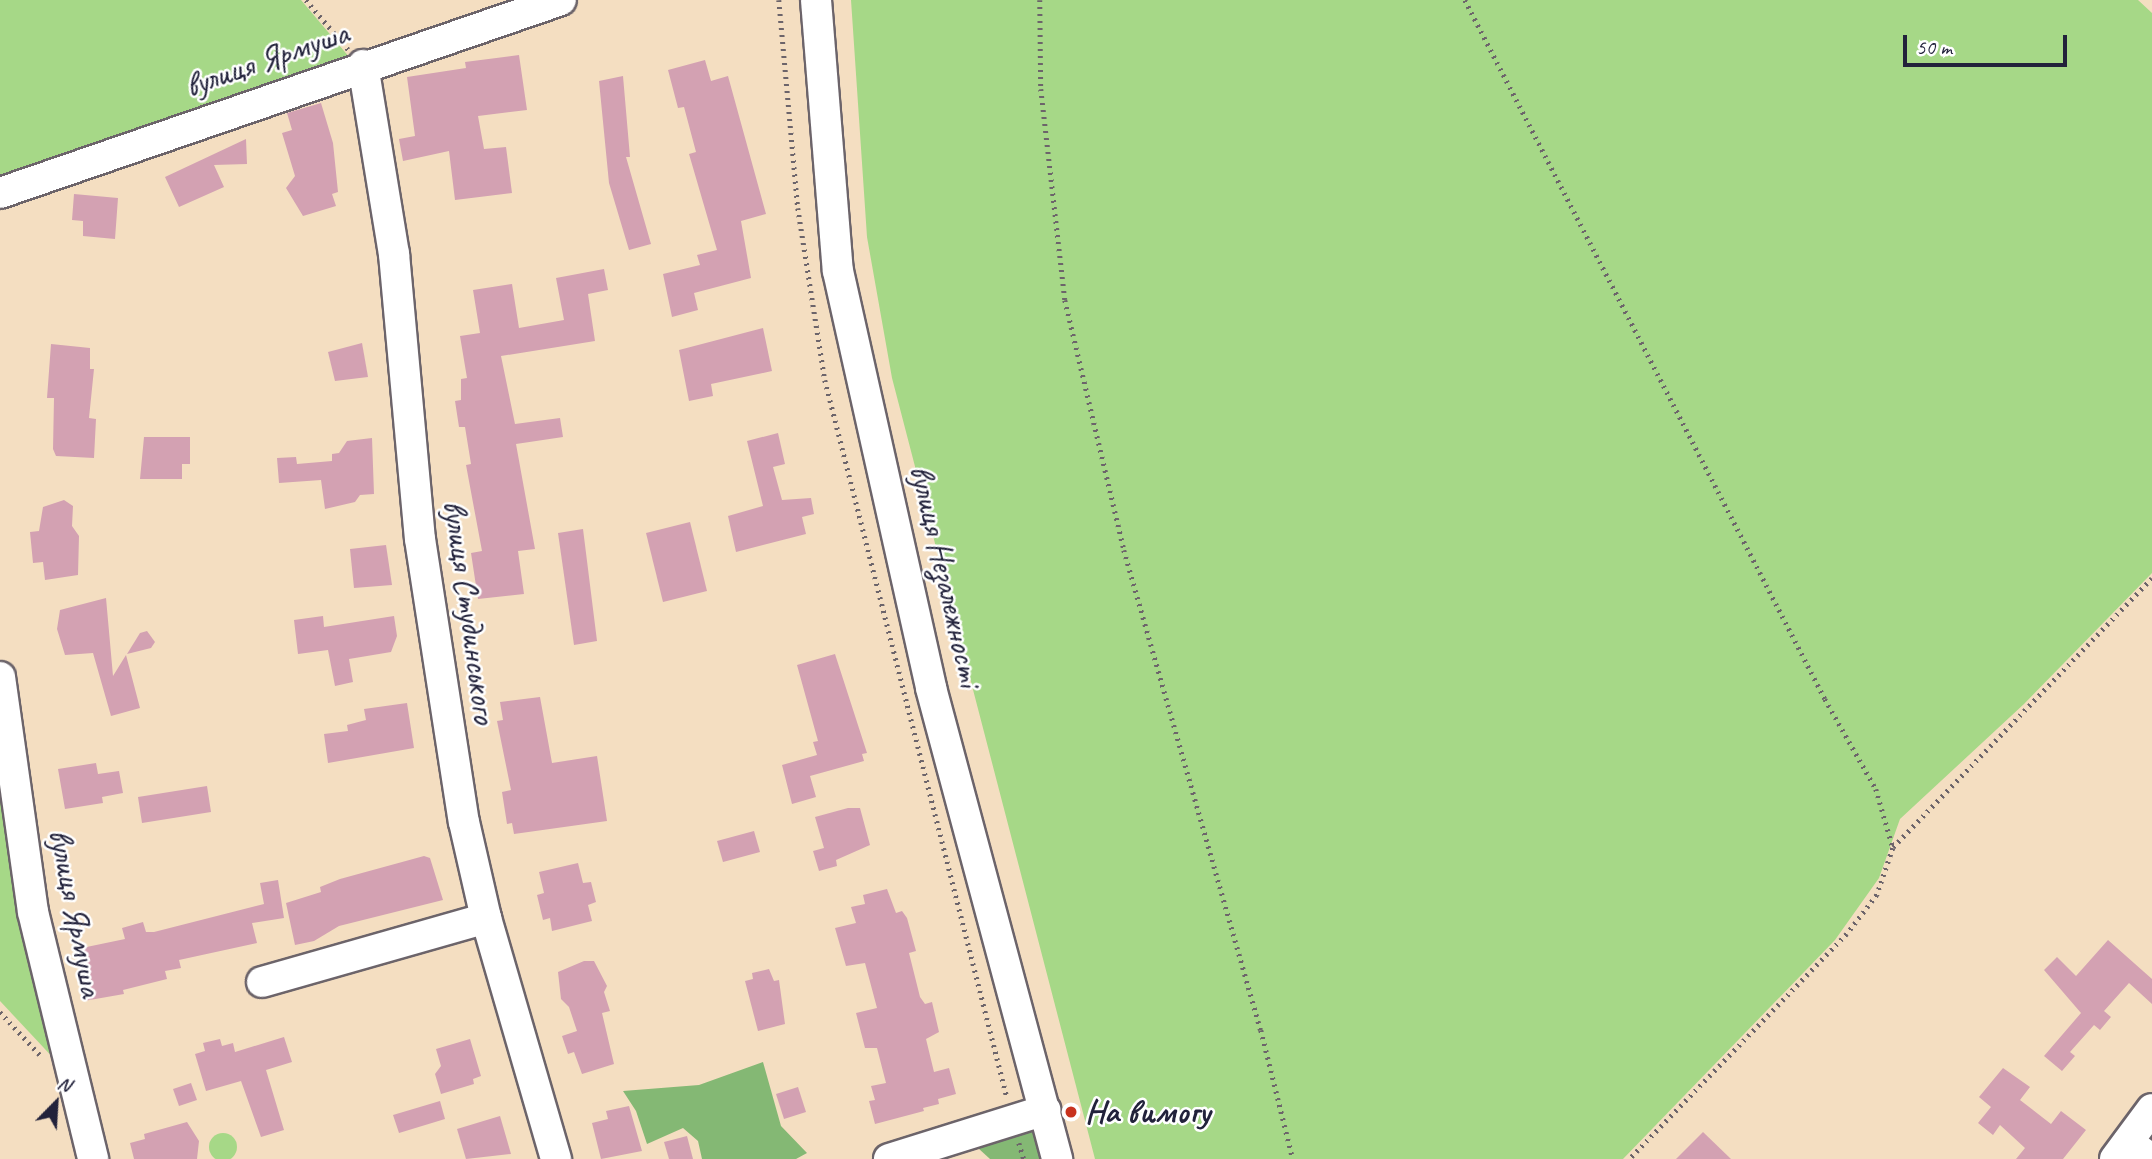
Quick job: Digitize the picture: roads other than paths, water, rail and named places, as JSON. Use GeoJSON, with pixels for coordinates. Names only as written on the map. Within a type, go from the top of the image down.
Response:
{"type":"FeatureCollection","features":[{"type":"Feature","properties":{"kind":"street","name":"вулиця Ярмуша"},"geometry":{"type":"LineString","coordinates":[[0,193],[363,65],[561,0]]}},
{"type":"Feature","properties":{"kind":"street","name":"вулиця Незалежності"},"geometry":{"type":"LineString","coordinates":[[816,0],[838,271],[931,688],[1057,1159]]}},
{"type":"Feature","properties":{"kind":"street","name":"вулиця Студинського"},"geometry":{"type":"LineString","coordinates":[[363,65],[394,254],[420,539],[439,682],[486,918],[556,1159]]}},
{"type":"Feature","properties":{"kind":"street","name":"вулиця Ярмуша"},"geometry":{"type":"LineString","coordinates":[[0,677],[33,912],[93,1159]]}},
{"type":"Feature","properties":{"kind":"street"},"geometry":{"type":"LineString","coordinates":[[262,982],[486,918]]}},
{"type":"Feature","properties":{"kind":"street"},"geometry":{"type":"LineString","coordinates":[[2131,1153],[2152,1109]]}},
{"type":"Feature","properties":{"kind":"street"},"geometry":{"type":"LineString","coordinates":[[889,1159],[1045,1110]]}},
{"type":"Feature","properties":{"kind":"place","name":"На вимогу"},"geometry":{"type":"Point","coordinates":[1071,1112]}}]}
